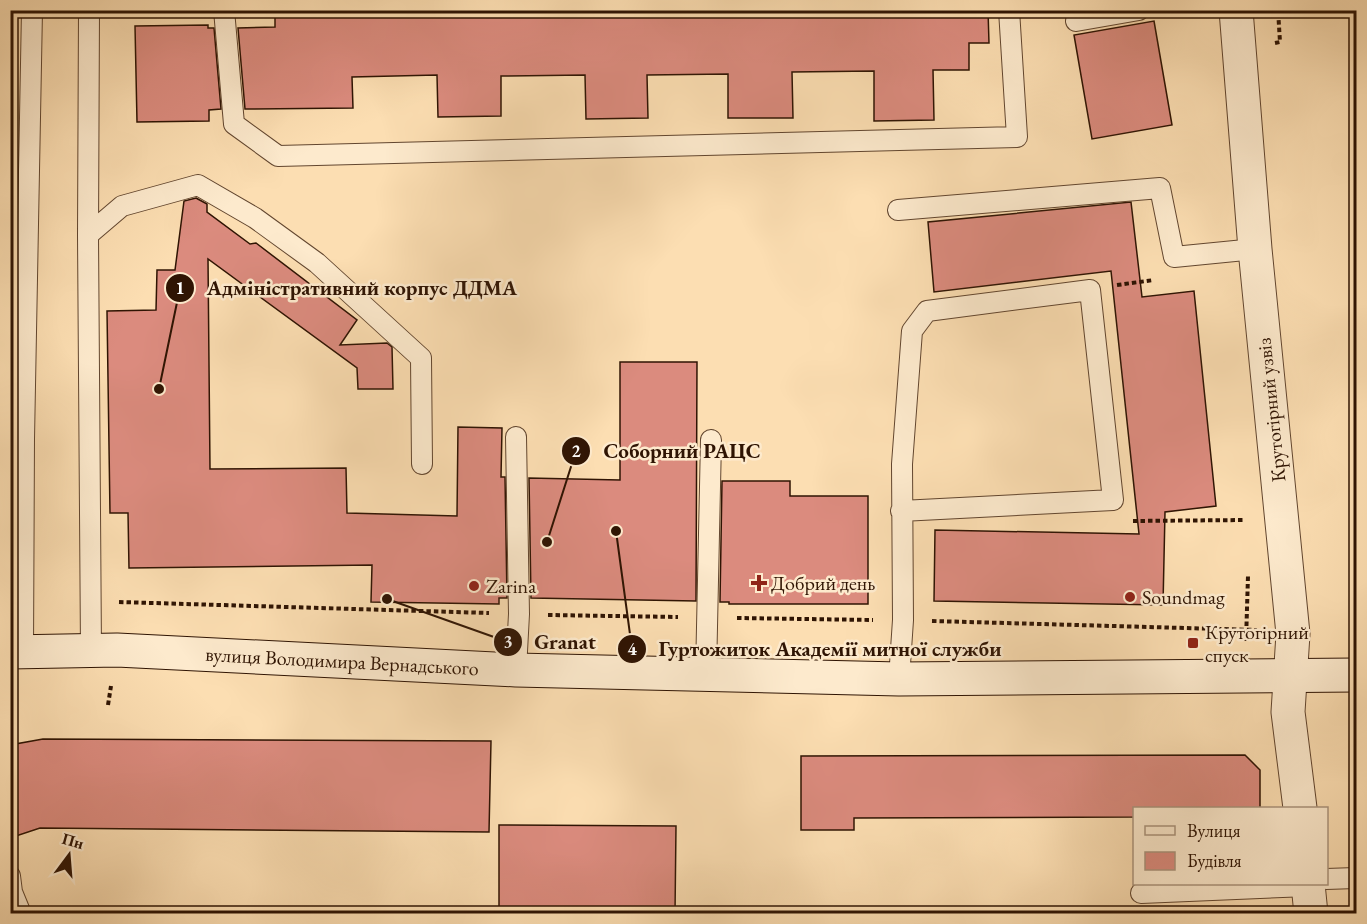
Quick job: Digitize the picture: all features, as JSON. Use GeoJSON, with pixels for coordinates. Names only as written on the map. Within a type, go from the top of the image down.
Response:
{"type":"FeatureCollection","features":[{"type":"Feature","properties":{"kind":"street","name":"Крутогірний узвіз"},"geometry":{"type":"LineString","coordinates":[[1236,10],[1255,249],[1293,634],[1288,712],[1300,807]]}},
{"type":"Feature","properties":{"kind":"street","name":"вулиця Володимира Вернадського"},"geometry":{"type":"LineString","coordinates":[[17,651],[91,651],[516,670],[899,679],[1356,675]]}},
{"type":"Feature","properties":{"kind":"lane"},"geometry":{"type":"LineString","coordinates":[[17,651],[19,226],[32,10]]}},
{"type":"Feature","properties":{"kind":"lane"},"geometry":{"type":"LineString","coordinates":[[89,10],[91,651]]}},
{"type":"Feature","properties":{"kind":"lane"},"geometry":{"type":"LineString","coordinates":[[224,10],[234,124],[278,156],[1017,137],[1009,10]]}},
{"type":"Feature","properties":{"kind":"lane"},"geometry":{"type":"LineString","coordinates":[[1076,21],[1139,10]]}},
{"type":"Feature","properties":{"kind":"lane"},"geometry":{"type":"LineString","coordinates":[[88,235],[122,206],[198,185],[255,218],[316,263],[422,358],[423,464]]}},
{"type":"Feature","properties":{"kind":"lane"},"geometry":{"type":"LineString","coordinates":[[898,210],[1160,188],[1174,257],[1255,249]]}},
{"type":"Feature","properties":{"kind":"lane"},"geometry":{"type":"LineString","coordinates":[[899,679],[903,620],[901,511],[912,331],[927,311],[1090,290],[1113,500],[901,511]]}},
{"type":"Feature","properties":{"kind":"lane"},"geometry":{"type":"LineString","coordinates":[[516,437],[519,614],[516,670]]}},
{"type":"Feature","properties":{"kind":"lane"},"geometry":{"type":"LineString","coordinates":[[706,674],[711,440]]}},
{"type":"Feature","properties":{"kind":"lane"},"geometry":{"type":"LineString","coordinates":[[1141,893],[1314,890],[1356,878]]}},
{"type":"Feature","properties":{"kind":"lane"},"geometry":{"type":"LineString","coordinates":[[11,887],[21,914]]}},
{"type":"Feature","properties":{"kind":"path"},"geometry":{"type":"LineString","coordinates":[[1278,10],[1280,42]]}},
{"type":"Feature","properties":{"kind":"path"},"geometry":{"type":"LineString","coordinates":[[1109,287],[1161,279]]}},
{"type":"Feature","properties":{"kind":"path"},"geometry":{"type":"LineString","coordinates":[[1113,500],[1118,522],[1250,520]]}},
{"type":"Feature","properties":{"kind":"path"},"geometry":{"type":"LineString","coordinates":[[92,600],[519,614],[903,620],[1247,630]]}},
{"type":"Feature","properties":{"kind":"building"},"geometry":{"type":"Polygon","coordinates":[[[275,10],[988,10],[989,43],[969,43],[969,70],[933,70],[934,120],[874,121],[874,71],[792,72],[793,118],[728,118],[728,74],[647,75],[648,118],[586,119],[585,75],[501,76],[501,116],[438,117],[437,75],[352,77],[353,108],[245,109],[238,28],[275,27],[275,10]]]}},
{"type":"Feature","properties":{"kind":"building"},"geometry":{"type":"Polygon","coordinates":[[[1154,21],[1172,125],[1092,139],[1074,35],[1154,21]]]}},
{"type":"Feature","properties":{"kind":"building"},"geometry":{"type":"Polygon","coordinates":[[[208,25],[208,28],[214,28],[221,109],[209,110],[209,121],[137,122],[135,26],[208,25]]]}},
{"type":"Feature","properties":{"kind":"building"},"geometry":{"type":"Polygon","coordinates":[[[196,198],[207,204],[207,212],[250,244],[256,243],[357,320],[340,345],[387,343],[392,347],[393,389],[358,389],[357,368],[208,259],[210,469],[346,468],[347,513],[457,516],[458,427],[502,428],[501,477],[505,477],[507,598],[499,598],[499,604],[371,602],[372,565],[129,568],[128,513],[110,513],[107,311],[156,310],[157,270],[175,270],[184,201],[196,198]]]}},
{"type":"Feature","properties":{"kind":"building"},"geometry":{"type":"Polygon","coordinates":[[[1131,202],[1142,297],[1194,291],[1216,506],[1165,512],[1163,605],[934,601],[935,530],[1139,534],[1111,271],[934,292],[928,222],[1131,202]]]}},
{"type":"Feature","properties":{"kind":"building"},"geometry":{"type":"Polygon","coordinates":[[[620,362],[697,362],[696,601],[531,598],[529,478],[620,480],[620,362]]]}},
{"type":"Feature","properties":{"kind":"building"},"geometry":{"type":"Polygon","coordinates":[[[722,481],[790,481],[790,496],[868,496],[868,604],[729,604],[729,602],[720,602],[722,481]]]}},
{"type":"Feature","properties":{"kind":"building"},"geometry":{"type":"Polygon","coordinates":[[[43,739],[491,741],[489,832],[40,828],[10,838],[10,745],[43,739]]]}},
{"type":"Feature","properties":{"kind":"building"},"geometry":{"type":"Polygon","coordinates":[[[1245,755],[1260,770],[1260,807],[1133,807],[1133,817],[854,818],[854,830],[801,830],[801,756],[1245,755]]]}},
{"type":"Feature","properties":{"kind":"building"},"geometry":{"type":"Polygon","coordinates":[[[499,825],[676,826],[675,914],[499,911],[499,825]]]}},
{"type":"Feature","properties":{"kind":"place","name":"Адміністративний корпус ДДМА"},"geometry":{"type":"Point","coordinates":[159,389]}},
{"type":"Feature","properties":{"kind":"place","name":"Гуртожиток Академії митної служби"},"geometry":{"type":"Point","coordinates":[616,531]}},
{"type":"Feature","properties":{"kind":"place","name":"Соборний РАЦС"},"geometry":{"type":"Point","coordinates":[547,542]}},
{"type":"Feature","properties":{"kind":"place","name":"Добрий день"},"geometry":{"type":"Point","coordinates":[759,583]}},
{"type":"Feature","properties":{"kind":"place","name":"Zarina"},"geometry":{"type":"Point","coordinates":[474,586]}},
{"type":"Feature","properties":{"kind":"place","name":"Soundmag"},"geometry":{"type":"Point","coordinates":[1130,597]}},
{"type":"Feature","properties":{"kind":"place","name":"Granat"},"geometry":{"type":"Point","coordinates":[387,599]}},
{"type":"Feature","properties":{"kind":"place","name":"Крутогірний спуск"},"geometry":{"type":"Point","coordinates":[1193,643]}}]}
